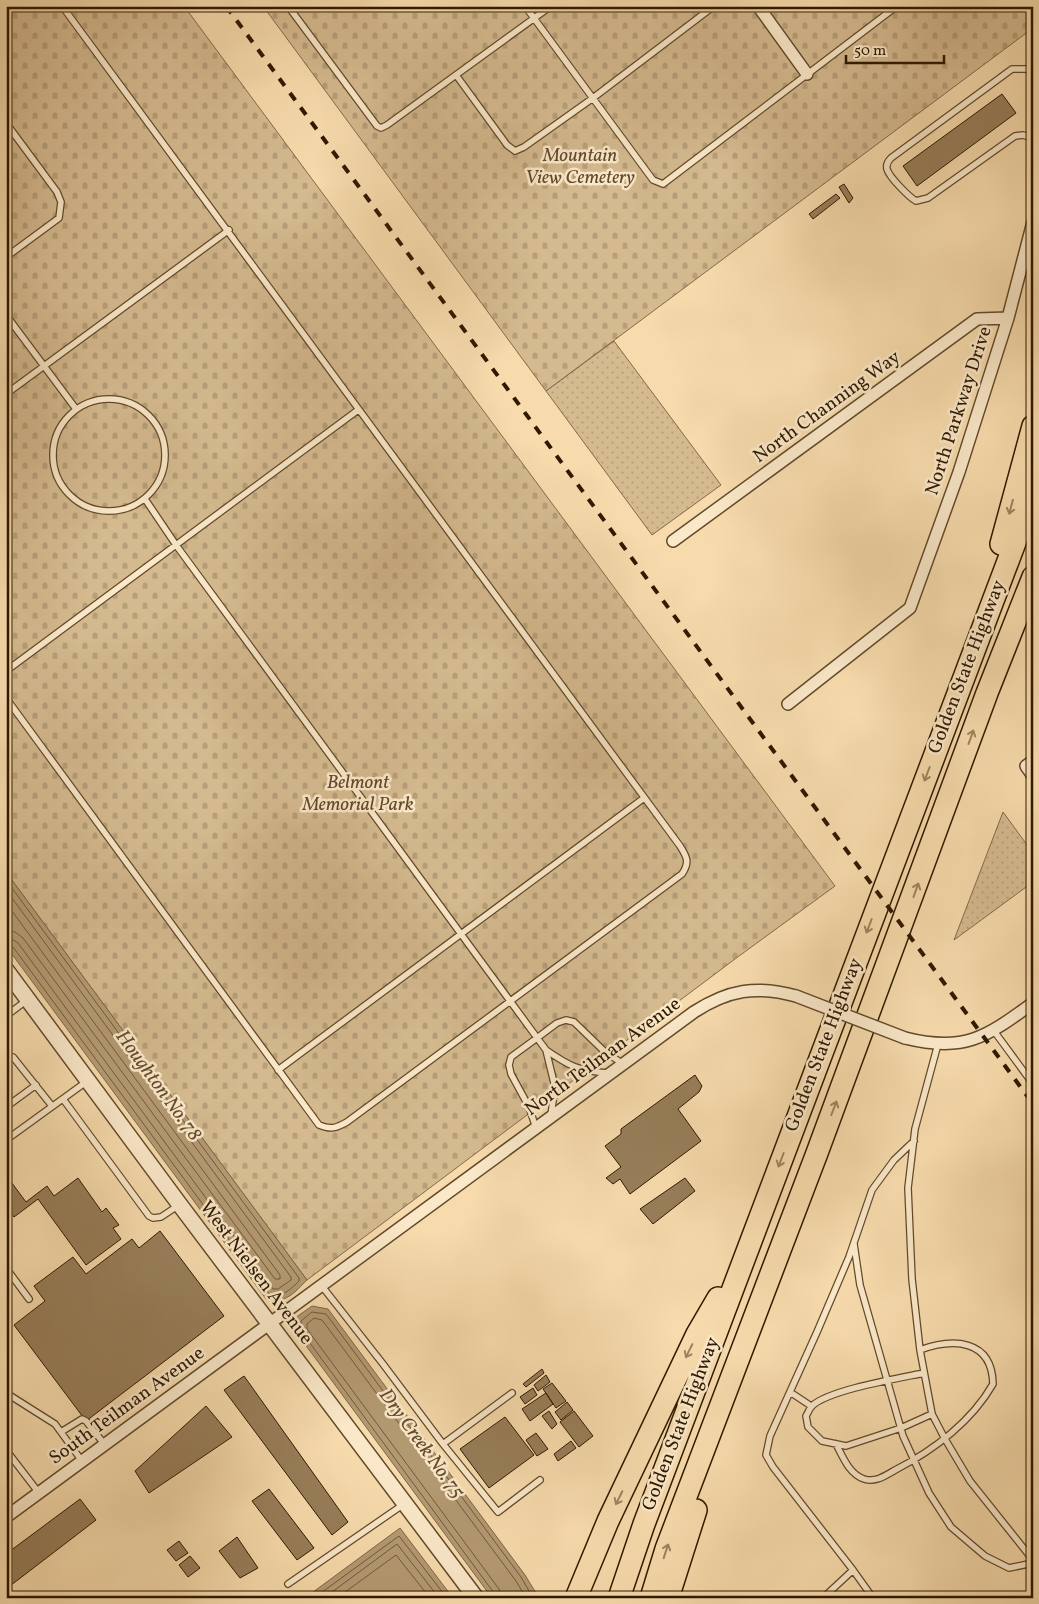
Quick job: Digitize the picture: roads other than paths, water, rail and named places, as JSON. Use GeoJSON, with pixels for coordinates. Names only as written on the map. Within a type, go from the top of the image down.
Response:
{"type":"FeatureCollection","features":[{"type":"Feature","properties":{"kind":"highway"},"geometry":{"type":"LineString","coordinates":[[975,646],[1033,426]]}},
{"type":"Feature","properties":{"kind":"highway","name":"Golden State Highway"},"geometry":{"type":"LineString","coordinates":[[619,1598],[644,1524],[1033,494]]}},
{"type":"Feature","properties":{"kind":"highway","name":"Golden State Highway"},"geometry":{"type":"LineString","coordinates":[[651,1598],[666,1549],[817,1153],[987,693],[1033,577]]}},
{"type":"Feature","properties":{"kind":"highway"},"geometry":{"type":"LineString","coordinates":[[987,693],[1033,599]]}},
{"type":"Feature","properties":{"kind":"highway"},"geometry":{"type":"LineString","coordinates":[[668,1598],[817,1153]]}},
{"type":"Feature","properties":{"kind":"highway"},"geometry":{"type":"LineString","coordinates":[[576,1598],[608,1521],[697,1334],[748,1248]]}},
{"type":"Feature","properties":{"kind":"street"},"geometry":{"type":"LineString","coordinates":[[758,6],[807,74]]}},
{"type":"Feature","properties":{"kind":"street","name":"North Parkway Drive"},"geometry":{"type":"LineString","coordinates":[[788,704],[910,608],[959,472],[1008,318],[1033,222]]}},
{"type":"Feature","properties":{"kind":"street","name":"North Channing Way"},"geometry":{"type":"LineString","coordinates":[[674,541],[977,319],[1008,318]]}},
{"type":"Feature","properties":{"kind":"street","name":"West Nielsen Avenue"},"geometry":{"type":"LineString","coordinates":[[6,970],[269,1324],[476,1598]]}},
{"type":"Feature","properties":{"kind":"street","name":"North Teilman Avenue"},"geometry":{"type":"LineString","coordinates":[[269,1324],[694,1012],[724,996],[752,990],[767,990],[796,996],[905,1038],[938,1044],[974,1040],[998,1028],[1033,1003]]}},
{"type":"Feature","properties":{"kind":"street","name":"South Teilman Avenue"},"geometry":{"type":"LineString","coordinates":[[6,1517],[269,1324]]}},
{"type":"Feature","properties":{"kind":"lane"},"geometry":{"type":"LineString","coordinates":[[6,698],[319,1125],[328,1129],[337,1128],[347,1122],[682,874],[687,867],[686,857],[644,798],[62,6]]}},
{"type":"Feature","properties":{"kind":"lane"},"geometry":{"type":"LineString","coordinates":[[288,6],[377,126],[381,128],[551,6]]}},
{"type":"Feature","properties":{"kind":"lane"},"geometry":{"type":"LineString","coordinates":[[525,6],[653,180],[663,184],[897,6]]}},
{"type":"Feature","properties":{"kind":"lane"},"geometry":{"type":"LineString","coordinates":[[456,75],[507,146],[516,151],[593,98],[714,6]]}},
{"type":"Feature","properties":{"kind":"lane"},"geometry":{"type":"LineString","coordinates":[[1033,69],[1012,69],[891,158],[887,162],[887,170],[908,196],[916,201],[928,198],[1015,136],[1033,138]]}},
{"type":"Feature","properties":{"kind":"lane"},"geometry":{"type":"LineString","coordinates":[[6,123],[54,187],[61,202],[59,218],[6,257]]}},
{"type":"Feature","properties":{"kind":"lane"},"geometry":{"type":"LineString","coordinates":[[6,394],[228,230]]}},
{"type":"Feature","properties":{"kind":"lane"},"geometry":{"type":"LineString","coordinates":[[6,315],[76,409]]}},
{"type":"Feature","properties":{"kind":"lane"},"geometry":{"type":"LineString","coordinates":[[110,399],[132,404],[150,417],[159,429],[164,444],[165,459],[162,474],[156,488],[145,499],[132,507],[117,512],[101,512],[86,507],[73,499],[62,488],[55,474],[52,458],[54,443],[59,428],[76,409],[94,400],[110,399]]}},
{"type":"Feature","properties":{"kind":"lane"},"geometry":{"type":"LineString","coordinates":[[6,671],[358,410]]}},
{"type":"Feature","properties":{"kind":"lane"},"geometry":{"type":"LineString","coordinates":[[145,499],[176,545],[546,1050],[572,1067],[586,1072],[611,1073]]}},
{"type":"Feature","properties":{"kind":"lane"},"geometry":{"type":"LineString","coordinates":[[278,1070],[644,798]]}},
{"type":"Feature","properties":{"kind":"lane"},"geometry":{"type":"LineString","coordinates":[[6,1016],[28,1000]]}},
{"type":"Feature","properties":{"kind":"lane"},"geometry":{"type":"LineString","coordinates":[[536,1128],[528,1106],[511,1074],[509,1065],[512,1057],[557,1023],[566,1020],[574,1022],[604,1051],[623,1064]]}},
{"type":"Feature","properties":{"kind":"lane"},"geometry":{"type":"LineString","coordinates":[[998,1028],[1033,1084]]}},
{"type":"Feature","properties":{"kind":"lane"},"geometry":{"type":"LineString","coordinates":[[854,1242],[860,1285],[886,1380],[901,1428],[929,1493],[951,1527],[985,1556],[1009,1568],[1033,1561],[970,1481],[945,1439],[932,1414],[924,1373],[912,1279],[908,1188],[915,1129],[938,1044]]}},
{"type":"Feature","properties":{"kind":"lane"},"geometry":{"type":"LineString","coordinates":[[546,1050],[555,1087],[551,1117]]}},
{"type":"Feature","properties":{"kind":"lane"},"geometry":{"type":"LineString","coordinates":[[6,1057],[13,1058],[52,1106]]}},
{"type":"Feature","properties":{"kind":"lane"},"geometry":{"type":"LineString","coordinates":[[6,1140],[88,1081]]}},
{"type":"Feature","properties":{"kind":"lane"},"geometry":{"type":"LineString","coordinates":[[6,1107],[36,1085]]}},
{"type":"Feature","properties":{"kind":"lane"},"geometry":{"type":"LineString","coordinates":[[63,1099],[149,1216],[153,1218],[161,1217],[180,1205]]}},
{"type":"Feature","properties":{"kind":"lane"},"geometry":{"type":"LineString","coordinates":[[873,1598],[773,1467],[766,1455],[770,1436],[817,1332],[854,1242],[872,1190],[894,1160],[914,1141]]}},
{"type":"Feature","properties":{"kind":"lane"},"geometry":{"type":"LineString","coordinates":[[6,1268],[29,1298]]}},
{"type":"Feature","properties":{"kind":"lane"},"geometry":{"type":"LineString","coordinates":[[321,1285],[443,1444],[498,1512],[540,1480]]}},
{"type":"Feature","properties":{"kind":"lane"},"geometry":{"type":"LineString","coordinates":[[836,1444],[847,1466],[864,1479],[877,1480],[914,1460],[945,1439],[986,1397],[993,1384],[993,1377],[990,1366],[983,1354],[968,1345],[949,1342],[936,1344],[920,1350]]}},
{"type":"Feature","properties":{"kind":"lane"},"geometry":{"type":"LineString","coordinates":[[924,1373],[886,1380],[821,1400],[811,1406],[806,1416],[808,1427],[822,1441],[846,1446],[901,1428],[932,1414]]}},
{"type":"Feature","properties":{"kind":"lane"},"geometry":{"type":"LineString","coordinates":[[790,1392],[811,1406]]}},
{"type":"Feature","properties":{"kind":"lane"},"geometry":{"type":"LineString","coordinates":[[6,1393],[55,1424],[82,1461]]}},
{"type":"Feature","properties":{"kind":"lane"},"geometry":{"type":"LineString","coordinates":[[443,1444],[512,1393]]}},
{"type":"Feature","properties":{"kind":"lane"},"geometry":{"type":"LineString","coordinates":[[61,1432],[82,1419],[86,1420],[104,1444]]}},
{"type":"Feature","properties":{"kind":"lane"},"geometry":{"type":"LineString","coordinates":[[6,1450],[38,1493]]}},
{"type":"Feature","properties":{"kind":"lane"},"geometry":{"type":"LineString","coordinates":[[288,1584],[405,1502]]}},
{"type":"Feature","properties":{"kind":"lane"},"geometry":{"type":"LineString","coordinates":[[823,1598],[853,1570]]}},
{"type":"Feature","properties":{"kind":"water","name":"Houghton No. 78"},"geometry":{"type":"Polygon","coordinates":[[[6,872],[307,1280],[289,1296],[279,1300],[266,1299],[6,946],[6,872]]]}},
{"type":"Feature","properties":{"kind":"water","name":"Dry Creek No. 75"},"geometry":{"type":"Polygon","coordinates":[[[312,1306],[328,1309],[525,1575],[539,1598],[492,1598],[296,1332],[295,1318],[312,1306]]]}},
{"type":"Feature","properties":{"kind":"water"},"geometry":{"type":"Polygon","coordinates":[[[400,1528],[453,1598],[305,1598],[400,1528]]]}},
{"type":"Feature","properties":{"kind":"railway"},"geometry":{"type":"LineString","coordinates":[[226,6],[1033,1104]]}},
{"type":"Feature","properties":{"kind":"park label","name":"Mountain View Cemetery"},"geometry":{"type":"Point","coordinates":[580,167]}},
{"type":"Feature","properties":{"kind":"park label","name":"Belmont Memorial Park"},"geometry":{"type":"Point","coordinates":[358,794]}}]}
